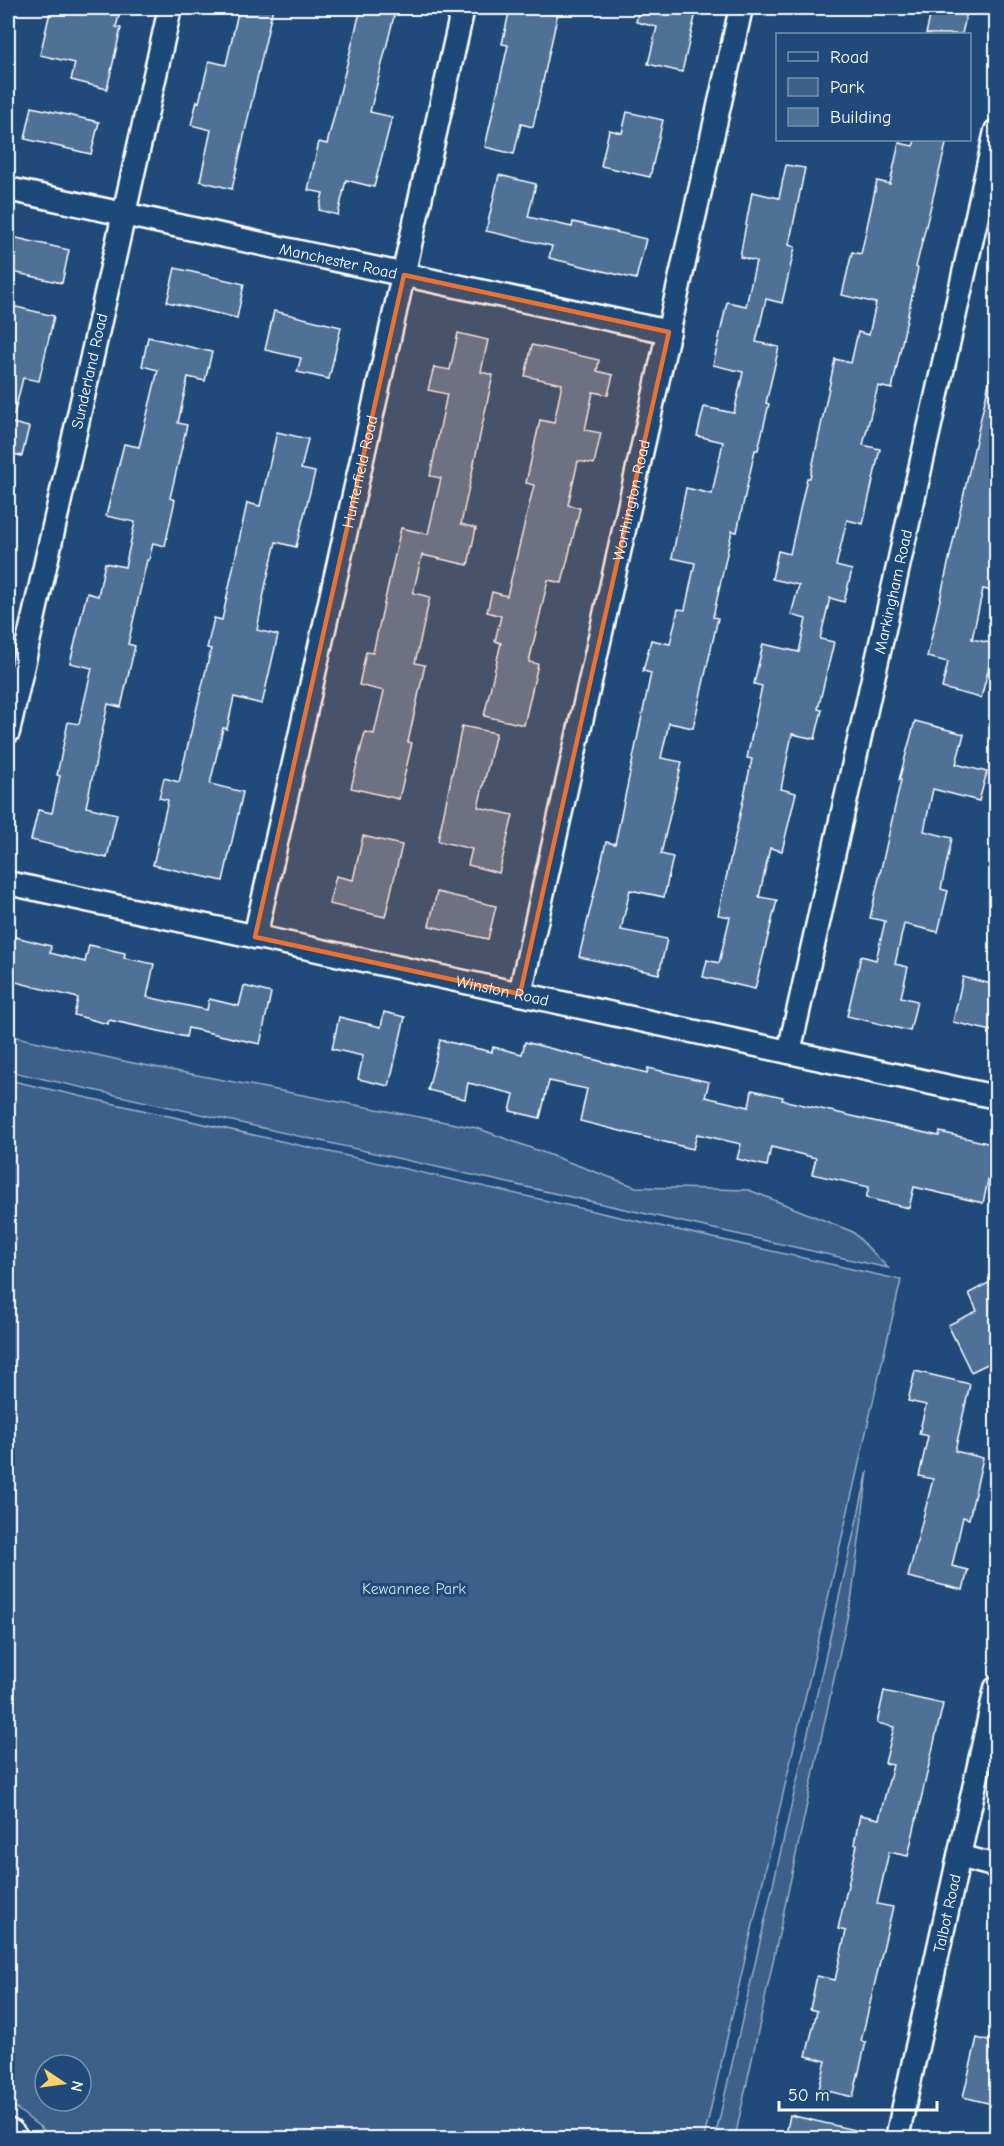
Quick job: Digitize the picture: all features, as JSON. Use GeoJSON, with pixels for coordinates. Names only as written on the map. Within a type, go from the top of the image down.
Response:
{"type":"FeatureCollection","features":[{"type":"Feature","properties":{"kind":"street","name":"Sunderland Road"},"geometry":{"type":"LineString","coordinates":[[8,732],[170,8]]}},
{"type":"Feature","properties":{"kind":"street","name":"Hunterfield Road"},"geometry":{"type":"LineString","coordinates":[[255,937],[463,8]]}},
{"type":"Feature","properties":{"kind":"street","name":"Worthington Road"},"geometry":{"type":"LineString","coordinates":[[520,994],[741,8]]}},
{"type":"Feature","properties":{"kind":"street","name":"Markingham Road"},"geometry":{"type":"LineString","coordinates":[[789,1052],[996,130]]}},
{"type":"Feature","properties":{"kind":"street","name":"Manchester Road"},"geometry":{"type":"LineString","coordinates":[[8,189],[669,332]]}},
{"type":"Feature","properties":{"kind":"street","name":"Winston Road"},"geometry":{"type":"LineString","coordinates":[[8,883],[996,1097]]}},
{"type":"Feature","properties":{"kind":"street","name":"Talbot Road"},"geometry":{"type":"LineString","coordinates":[[898,2138],[996,1688]]}},
{"type":"Feature","properties":{"kind":"street"},"geometry":{"type":"LineString","coordinates":[[959,1857],[996,1866]]}},
{"type":"Feature","properties":{"kind":"street"},"geometry":{"type":"LineString","coordinates":[[8,2135],[11,2139]]}},
{"type":"Feature","properties":{"kind":"highlighted area"},"geometry":{"type":"Polygon","coordinates":[[[404,275],[669,332],[520,994],[255,937],[404,275]]]}},
{"type":"Feature","properties":{"kind":"green space"},"geometry":{"type":"Polygon","coordinates":[[[8,1035],[128,1062],[477,1128],[636,1187],[749,1190],[853,1232],[888,1268],[8,1071],[8,1035]]]}},
{"type":"Feature","properties":{"kind":"green space","name":"Kewannee Park"},"geometry":{"type":"Polygon","coordinates":[[[8,1080],[901,1280],[704,2138],[54,2138],[8,2102],[8,1080]]]}},
{"type":"Feature","properties":{"kind":"green space"},"geometry":{"type":"Polygon","coordinates":[[[868,1471],[852,1595],[735,2138],[715,2138],[868,1471]]]}},
{"type":"Feature","properties":{"kind":"building"},"geometry":{"type":"Polygon","coordinates":[[[51,8],[121,8],[116,27],[121,28],[107,89],[71,80],[75,63],[40,55],[51,8]]]}},
{"type":"Feature","properties":{"kind":"building"},"geometry":{"type":"Polygon","coordinates":[[[239,8],[273,8],[232,189],[200,181],[211,130],[191,125],[209,61],[226,65],[239,8]]]}},
{"type":"Feature","properties":{"kind":"building"},"geometry":{"type":"Polygon","coordinates":[[[361,8],[396,8],[370,112],[392,117],[374,187],[346,180],[338,215],[319,210],[323,193],[308,190],[319,142],[327,144],[361,8]]]}},
{"type":"Feature","properties":{"kind":"building"},"geometry":{"type":"Polygon","coordinates":[[[510,8],[559,8],[533,127],[521,124],[514,154],[485,147],[508,45],[502,44],[510,8]]]}},
{"type":"Feature","properties":{"kind":"building"},"geometry":{"type":"Polygon","coordinates":[[[639,8],[697,8],[682,72],[648,64],[657,27],[636,22],[639,8]]]}},
{"type":"Feature","properties":{"kind":"building"},"geometry":{"type":"Polygon","coordinates":[[[932,8],[968,8],[962,33],[926,33],[932,8]]]}},
{"type":"Feature","properties":{"kind":"building"},"geometry":{"type":"Polygon","coordinates":[[[32,107],[99,122],[91,154],[25,139],[32,107]]]}},
{"type":"Feature","properties":{"kind":"building"},"geometry":{"type":"Polygon","coordinates":[[[627,112],[663,120],[650,177],[601,166],[609,130],[622,133],[627,112]]]}},
{"type":"Feature","properties":{"kind":"building"},"geometry":{"type":"Polygon","coordinates":[[[915,141],[947,141],[916,267],[918,268],[892,389],[878,386],[863,445],[880,449],[863,524],[847,520],[836,566],[852,570],[844,602],[830,598],[820,639],[834,642],[818,709],[822,710],[815,739],[792,734],[781,789],[796,793],[782,851],[770,848],[759,897],[777,900],[755,989],[703,977],[707,960],[719,963],[730,917],[718,915],[752,759],[747,758],[762,686],[754,684],[763,644],[799,652],[806,619],[791,615],[799,585],[772,579],[778,551],[790,554],[807,478],[810,478],[835,359],[851,363],[858,332],[869,335],[876,303],[842,295],[852,252],[861,254],[877,181],[890,184],[899,143],[913,146],[915,141]]]}},
{"type":"Feature","properties":{"kind":"building"},"geometry":{"type":"Polygon","coordinates":[[[786,165],[805,168],[789,245],[795,247],[782,303],[766,299],[756,342],[779,347],[766,403],[769,404],[758,450],[755,450],[737,532],[732,531],[713,617],[718,618],[693,728],[669,723],[661,758],[682,762],[661,854],[673,857],[664,897],[630,890],[621,930],[667,939],[659,974],[579,957],[606,842],[615,844],[651,673],[643,671],[651,640],[670,644],[678,609],[685,610],[695,563],[672,558],[686,488],[712,494],[723,442],[697,436],[704,407],[734,413],[743,372],[713,365],[727,302],[746,306],[756,261],[740,257],[752,192],[779,198],[786,165]]]}},
{"type":"Feature","properties":{"kind":"building"},"geometry":{"type":"Polygon","coordinates":[[[499,175],[536,184],[528,217],[572,227],[573,222],[646,239],[636,279],[549,258],[552,246],[486,231],[499,175]]]}},
{"type":"Feature","properties":{"kind":"building"},"geometry":{"type":"Polygon","coordinates":[[[8,236],[69,250],[62,283],[8,271],[8,236]]]}},
{"type":"Feature","properties":{"kind":"building"},"geometry":{"type":"Polygon","coordinates":[[[175,268],[244,284],[237,318],[167,302],[175,268]]]}},
{"type":"Feature","properties":{"kind":"building"},"geometry":{"type":"Polygon","coordinates":[[[8,305],[54,316],[39,381],[23,378],[14,415],[8,414],[8,305]]]}},
{"type":"Feature","properties":{"kind":"building"},"geometry":{"type":"Polygon","coordinates":[[[274,311],[341,327],[329,379],[297,372],[301,358],[265,350],[274,311]]]}},
{"type":"Feature","properties":{"kind":"building"},"geometry":{"type":"Polygon","coordinates":[[[458,333],[488,340],[481,372],[493,375],[461,524],[476,528],[468,565],[422,555],[413,593],[430,597],[415,663],[425,665],[408,742],[412,743],[399,799],[351,788],[365,732],[374,734],[384,691],[359,685],[366,652],[373,653],[401,528],[428,534],[441,478],[430,476],[447,394],[428,390],[434,367],[450,370],[458,333]]]}},
{"type":"Feature","properties":{"kind":"building"},"geometry":{"type":"Polygon","coordinates":[[[148,337],[212,352],[205,381],[188,377],[178,423],[187,425],[170,498],[175,500],[165,546],[153,543],[149,560],[147,560],[128,644],[135,646],[121,707],[108,704],[86,807],[117,814],[107,858],[31,840],[38,810],[52,813],[68,722],[79,724],[92,668],[70,663],[87,593],[98,596],[105,563],[125,567],[135,522],[106,516],[124,444],[139,447],[158,370],[142,366],[148,337]]]}},
{"type":"Feature","properties":{"kind":"building"},"geometry":{"type":"Polygon","coordinates":[[[532,345],[599,360],[597,371],[613,375],[608,395],[593,392],[585,430],[601,433],[594,464],[578,461],[568,505],[580,508],[562,583],[548,580],[529,662],[538,664],[524,725],[484,716],[501,643],[495,641],[501,616],[487,612],[492,592],[507,596],[534,485],[526,483],[540,420],[554,423],[562,384],[525,376],[532,345]]]}},
{"type":"Feature","properties":{"kind":"building"},"geometry":{"type":"Polygon","coordinates":[[[990,378],[996,379],[996,592],[983,589],[972,639],[995,644],[981,698],[942,688],[948,662],[927,657],[990,378]]]}},
{"type":"Feature","properties":{"kind":"building"},"geometry":{"type":"Polygon","coordinates":[[[8,422],[29,427],[22,456],[8,453],[8,422]]]}},
{"type":"Feature","properties":{"kind":"building"},"geometry":{"type":"Polygon","coordinates":[[[277,432],[308,439],[301,469],[315,472],[296,547],[276,542],[266,583],[257,630],[278,635],[262,704],[234,697],[227,729],[223,728],[210,784],[243,792],[223,881],[153,865],[168,800],[159,798],[164,778],[179,782],[211,649],[207,648],[214,618],[222,620],[247,503],[260,506],[277,432]]]}},
{"type":"Feature","properties":{"kind":"building"},"geometry":{"type":"Polygon","coordinates":[[[915,721],[964,734],[956,764],[987,772],[979,801],[933,789],[924,831],[952,838],[941,889],[948,891],[938,932],[904,924],[895,964],[908,967],[901,997],[917,1001],[910,1031],[847,1016],[861,956],[876,960],[885,921],[870,918],[901,780],[899,780],[915,721]]]}},
{"type":"Feature","properties":{"kind":"building"},"geometry":{"type":"Polygon","coordinates":[[[462,726],[496,733],[478,807],[513,815],[499,873],[468,865],[472,849],[438,841],[462,726]]]}},
{"type":"Feature","properties":{"kind":"building"},"geometry":{"type":"Polygon","coordinates":[[[363,836],[402,845],[385,917],[329,904],[336,876],[353,880],[363,836]]]}},
{"type":"Feature","properties":{"kind":"building"},"geometry":{"type":"Polygon","coordinates":[[[437,892],[496,906],[488,939],[429,926],[437,892]]]}},
{"type":"Feature","properties":{"kind":"building"},"geometry":{"type":"Polygon","coordinates":[[[8,935],[51,946],[50,953],[85,962],[89,945],[125,953],[124,958],[154,964],[147,997],[207,1010],[209,999],[239,1006],[244,986],[271,993],[260,1044],[188,1028],[186,1037],[109,1020],[108,1024],[74,1015],[78,998],[8,980],[8,935]]]}},
{"type":"Feature","properties":{"kind":"building"},"geometry":{"type":"Polygon","coordinates":[[[963,977],[996,985],[996,1032],[953,1022],[963,977]]]}},
{"type":"Feature","properties":{"kind":"building"},"geometry":{"type":"Polygon","coordinates":[[[384,1012],[405,1017],[389,1086],[358,1079],[363,1056],[332,1049],[339,1017],[381,1027],[384,1012]]]}},
{"type":"Feature","properties":{"kind":"building"},"geometry":{"type":"Polygon","coordinates":[[[440,1040],[492,1052],[493,1047],[522,1054],[525,1042],[647,1073],[648,1068],[709,1082],[705,1097],[749,1107],[752,1090],[783,1097],[782,1100],[939,1136],[940,1132],[996,1145],[983,1203],[914,1187],[909,1208],[866,1198],[869,1187],[812,1174],[816,1158],[771,1147],[767,1166],[737,1159],[741,1144],[697,1134],[693,1149],[580,1121],[587,1089],[549,1081],[540,1118],[510,1111],[514,1094],[468,1083],[465,1099],[428,1090],[440,1040]]]}},
{"type":"Feature","properties":{"kind":"building"},"geometry":{"type":"Polygon","coordinates":[[[996,1279],[996,1360],[971,1372],[948,1325],[977,1311],[969,1293],[996,1279]]]}},
{"type":"Feature","properties":{"kind":"building"},"geometry":{"type":"Polygon","coordinates":[[[915,1371],[970,1384],[955,1451],[983,1458],[969,1519],[963,1517],[952,1566],[968,1570],[963,1590],[908,1577],[933,1479],[919,1476],[928,1436],[919,1434],[926,1405],[908,1401],[915,1371]]]}},
{"type":"Feature","properties":{"kind":"building"},"geometry":{"type":"Polygon","coordinates":[[[884,1691],[943,1704],[908,1856],[889,1852],[877,1904],[893,1907],[861,2041],[866,2042],[853,2097],[819,2089],[826,2061],[806,2056],[817,2011],[810,2009],[817,1976],[835,1980],[846,1931],[838,1929],[857,1845],[854,1844],[860,1815],[879,1819],[893,1765],[885,1763],[894,1727],[877,1723],[884,1691]]]}},
{"type":"Feature","properties":{"kind":"building"},"geometry":{"type":"Polygon","coordinates":[[[977,2038],[996,2043],[996,2084],[992,2104],[963,2097],[977,2038]]]}},
{"type":"Feature","properties":{"kind":"building"},"geometry":{"type":"Polygon","coordinates":[[[790,2115],[863,2132],[862,2139],[785,2139],[790,2115]]]}}]}
